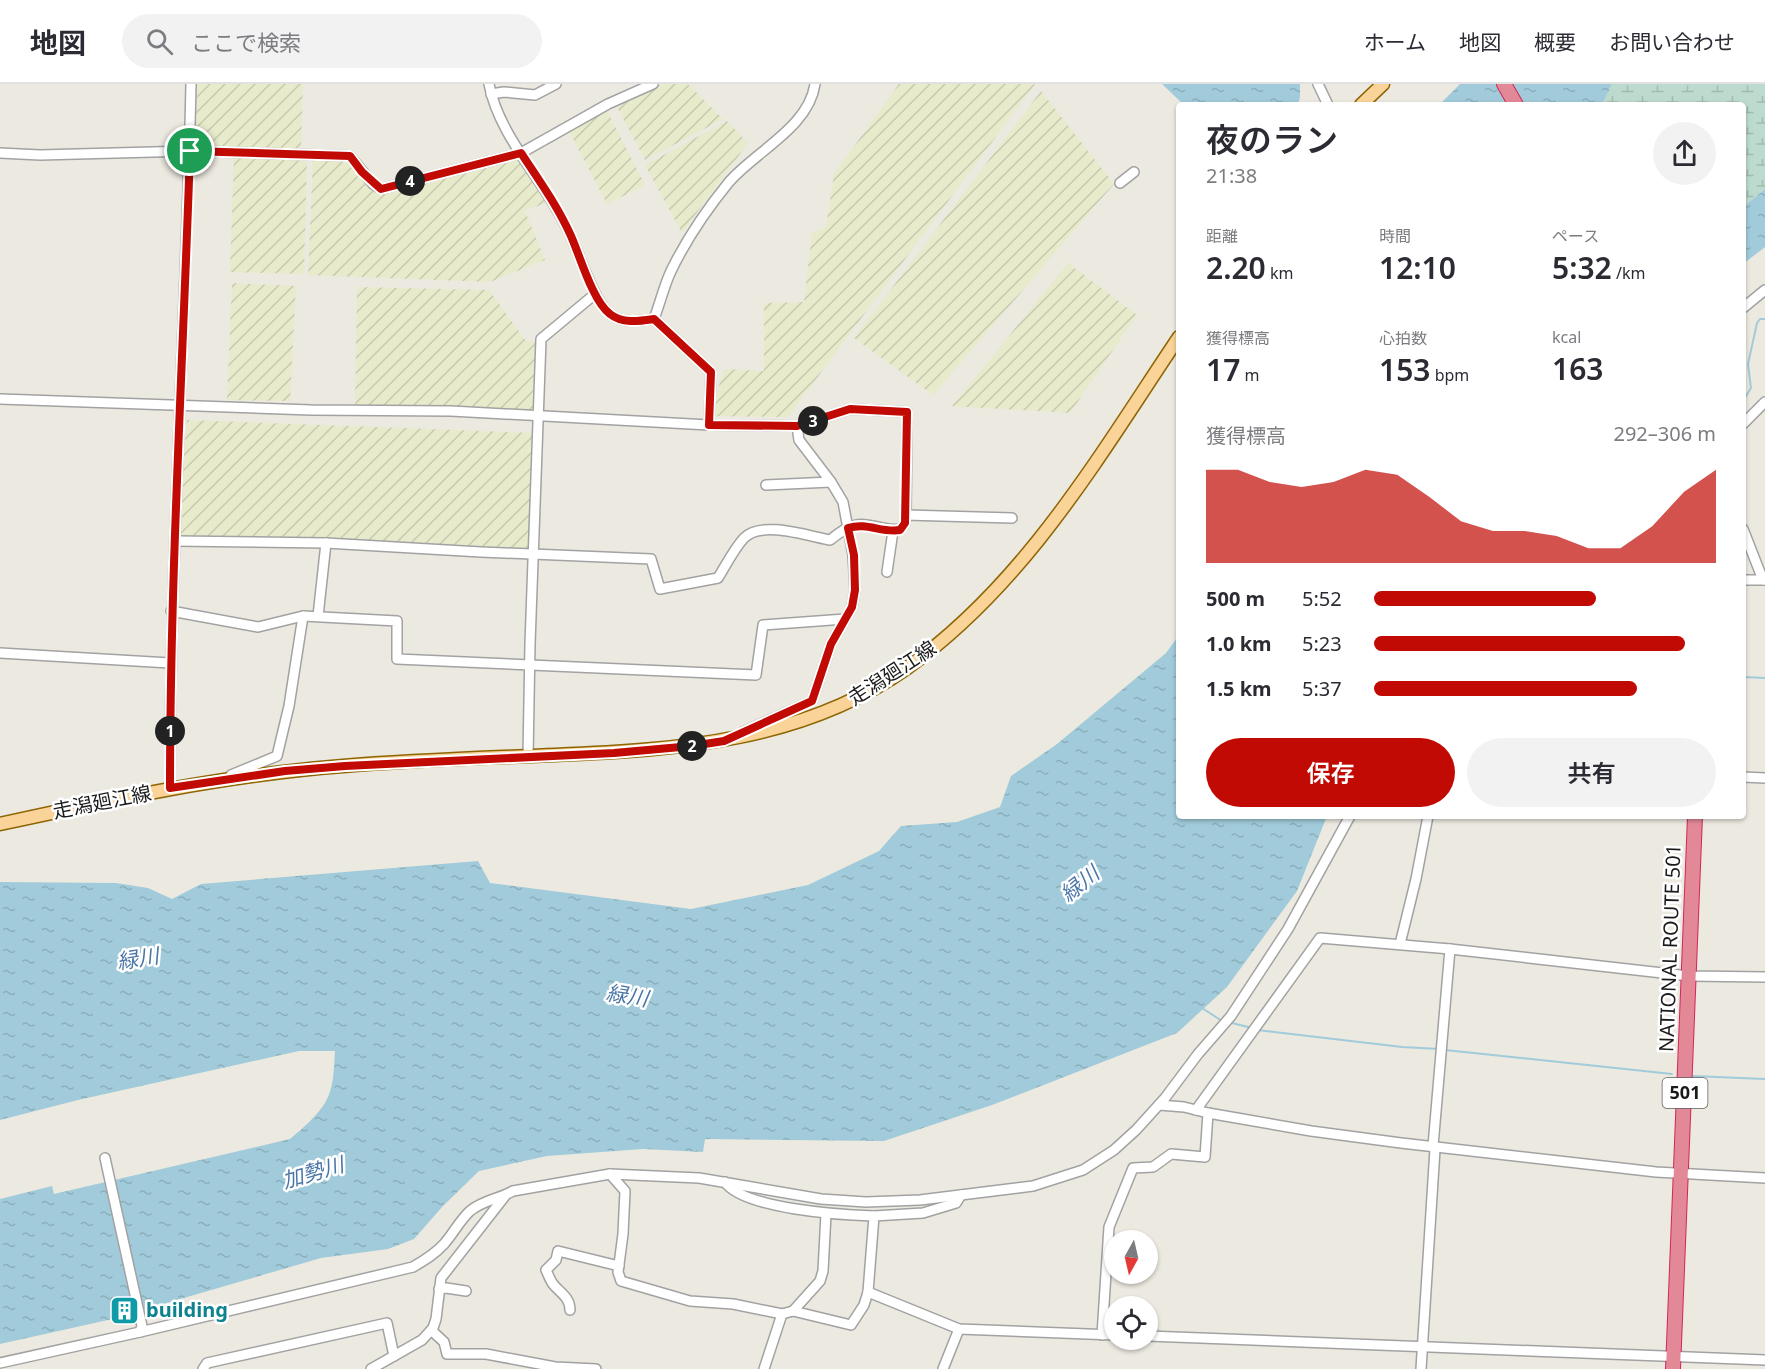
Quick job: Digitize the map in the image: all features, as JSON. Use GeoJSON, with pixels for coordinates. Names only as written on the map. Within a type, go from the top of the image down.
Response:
{"type":"FeatureCollection","features":[{"type":"Feature","properties":{"kind":"highway"},"geometry":{"type":"LineString","coordinates":[[1504,84],[1513,102]]}},
{"type":"Feature","properties":{"kind":"highway","name":"NATIONAL ROUTE 501"},"geometry":{"type":"LineString","coordinates":[[1674,1363],[1695,819]]}},
{"type":"Feature","properties":{"kind":"main road"},"geometry":{"type":"LineString","coordinates":[[1363,102],[1383,84]]}},
{"type":"Feature","properties":{"kind":"main road","name":"走潟廻江線"},"geometry":{"type":"LineString","coordinates":[[0,824],[170,788],[345,766],[651,751],[724,741],[781,728],[852,701],[905,669],[957,628],[984,604],[1018,567],[1055,520],[1176,341]]}},
{"type":"Feature","properties":{"kind":"street"},"geometry":{"type":"LineString","coordinates":[[170,788],[171,611],[181,406],[191,84]]}},
{"type":"Feature","properties":{"kind":"street"},"geometry":{"type":"LineString","coordinates":[[489,84],[490,94],[504,123],[571,235],[596,294],[608,313],[635,322],[654,319]]}},
{"type":"Feature","properties":{"kind":"street"},"geometry":{"type":"LineString","coordinates":[[490,94],[504,92],[535,95],[556,84]]}},
{"type":"Feature","properties":{"kind":"street"},"geometry":{"type":"LineString","coordinates":[[0,153],[40,155],[190,151],[350,156],[362,172],[381,189],[521,153],[608,104],[653,84]]}},
{"type":"Feature","properties":{"kind":"street"},"geometry":{"type":"LineString","coordinates":[[654,319],[670,273],[705,213],[730,181],[797,122],[809,105],[816,84]]}},
{"type":"Feature","properties":{"kind":"street"},"geometry":{"type":"LineString","coordinates":[[1318,84],[1327,102]]}},
{"type":"Feature","properties":{"kind":"street"},"geometry":{"type":"LineString","coordinates":[[1362,102],[1373,84]]}},
{"type":"Feature","properties":{"kind":"street"},"geometry":{"type":"LineString","coordinates":[[1120,183],[1134,172]]}},
{"type":"Feature","properties":{"kind":"street"},"geometry":{"type":"LineString","coordinates":[[1746,306],[1765,290]]}},
{"type":"Feature","properties":{"kind":"street"},"geometry":{"type":"LineString","coordinates":[[528,757],[541,339],[596,294]]}},
{"type":"Feature","properties":{"kind":"street"},"geometry":{"type":"LineString","coordinates":[[654,319],[711,372],[709,425]]}},
{"type":"Feature","properties":{"kind":"street"},"geometry":{"type":"LineString","coordinates":[[0,399],[181,406],[451,411],[709,425],[797,426],[850,409],[907,412],[906,515],[905,523],[900,530],[893,531],[859,524],[848,528],[830,540],[765,529],[753,531],[744,539],[718,578],[660,589],[651,560],[326,543],[175,541]]}},
{"type":"Feature","properties":{"kind":"street"},"geometry":{"type":"LineString","coordinates":[[1746,421],[1765,402]]}},
{"type":"Feature","properties":{"kind":"street"},"geometry":{"type":"LineString","coordinates":[[724,741],[812,701],[831,644],[852,607],[855,590],[854,555],[843,502],[799,440],[797,426]]}},
{"type":"Feature","properties":{"kind":"street"},"geometry":{"type":"LineString","coordinates":[[766,485],[831,482]]}},
{"type":"Feature","properties":{"kind":"street"},"geometry":{"type":"LineString","coordinates":[[906,515],[1011,518]]}},
{"type":"Feature","properties":{"kind":"street"},"geometry":{"type":"LineString","coordinates":[[887,572],[893,531]]}},
{"type":"Feature","properties":{"kind":"street"},"geometry":{"type":"LineString","coordinates":[[1746,536],[1764,580],[1746,580]]}},
{"type":"Feature","properties":{"kind":"street"},"geometry":{"type":"LineString","coordinates":[[318,616],[326,543]]}},
{"type":"Feature","properties":{"kind":"street"},"geometry":{"type":"LineString","coordinates":[[171,611],[258,627],[303,616],[398,621],[397,659],[756,675],[763,625],[845,619]]}},
{"type":"Feature","properties":{"kind":"street"},"geometry":{"type":"LineString","coordinates":[[218,781],[277,756],[289,706],[303,616]]}},
{"type":"Feature","properties":{"kind":"street"},"geometry":{"type":"LineString","coordinates":[[0,653],[170,663]]}},
{"type":"Feature","properties":{"kind":"street"},"geometry":{"type":"LineString","coordinates":[[1746,777],[1765,778]]}},
{"type":"Feature","properties":{"kind":"street"},"geometry":{"type":"LineString","coordinates":[[0,1363],[413,1267],[429,1258],[444,1244],[469,1211],[483,1202],[505,1196],[513,1191],[610,1174],[699,1178],[821,1199],[866,1202],[920,1200],[1033,1186],[1083,1170],[1114,1150],[1136,1130],[1231,1016],[1288,929],[1348,819]]}},
{"type":"Feature","properties":{"kind":"street"},"geometry":{"type":"LineString","coordinates":[[1400,944],[1427,819]]}},
{"type":"Feature","properties":{"kind":"street"},"geometry":{"type":"LineString","coordinates":[[1196,1110],[1320,938],[1450,949],[1689,976],[1765,977]]}},
{"type":"Feature","properties":{"kind":"street"},"geometry":{"type":"LineString","coordinates":[[1421,1369],[1435,1149],[1433,1146],[1450,949]]}},
{"type":"Feature","properties":{"kind":"street"},"geometry":{"type":"LineString","coordinates":[[1159,1105],[1350,1137],[1682,1174],[1765,1178]]}},
{"type":"Feature","properties":{"kind":"street"},"geometry":{"type":"LineString","coordinates":[[868,1292],[959,1329],[1102,1335],[1108,1227],[1133,1168],[1153,1167],[1171,1154],[1205,1157],[1208,1113]]}},
{"type":"Feature","properties":{"kind":"street"},"geometry":{"type":"LineString","coordinates":[[105,1158],[141,1329]]}},
{"type":"Feature","properties":{"kind":"street"},"geometry":{"type":"LineString","coordinates":[[610,1174],[625,1191],[618,1272],[621,1281],[690,1301],[733,1304],[782,1314],[793,1311],[850,1325],[864,1305],[868,1292],[874,1216]]}},
{"type":"Feature","properties":{"kind":"street"},"geometry":{"type":"LineString","coordinates":[[725,1182],[730,1188],[771,1205],[826,1214],[874,1216],[923,1213],[956,1203],[961,1195]]}},
{"type":"Feature","properties":{"kind":"street"},"geometry":{"type":"LineString","coordinates":[[371,1369],[422,1340],[431,1330],[436,1319],[442,1289],[441,1278],[505,1196]]}},
{"type":"Feature","properties":{"kind":"street"},"geometry":{"type":"LineString","coordinates":[[793,1311],[820,1281],[823,1271],[826,1214]]}},
{"type":"Feature","properties":{"kind":"street"},"geometry":{"type":"LineString","coordinates":[[570,1310],[570,1304],[564,1294],[553,1284],[546,1270],[556,1260],[558,1251],[619,1266]]}},
{"type":"Feature","properties":{"kind":"street"},"geometry":{"type":"LineString","coordinates":[[442,1289],[466,1291]]}},
{"type":"Feature","properties":{"kind":"street"},"geometry":{"type":"LineString","coordinates":[[764,1369],[782,1314]]}},
{"type":"Feature","properties":{"kind":"street"},"geometry":{"type":"LineString","coordinates":[[203,1369],[207,1363],[387,1323],[394,1356]]}},
{"type":"Feature","properties":{"kind":"street"},"geometry":{"type":"LineString","coordinates":[[944,1369],[959,1329]]}},
{"type":"Feature","properties":{"kind":"street"},"geometry":{"type":"LineString","coordinates":[[431,1330],[444,1342],[447,1354],[486,1354],[555,1367],[596,1369]]}},
{"type":"Feature","properties":{"kind":"street"},"geometry":{"type":"LineString","coordinates":[[1158,1336],[1338,1343],[1674,1363],[1765,1360]]}},
{"type":"Feature","properties":{"kind":"green space"},"geometry":{"type":"Polygon","coordinates":[[[197,84],[303,84],[301,149],[195,147],[197,84]]]}},
{"type":"Feature","properties":{"kind":"green space"},"geometry":{"type":"Polygon","coordinates":[[[662,84],[688,84],[723,119],[645,160],[617,107],[662,84]]]}},
{"type":"Feature","properties":{"kind":"green space"},"geometry":{"type":"Polygon","coordinates":[[[899,84],[1035,84],[788,417],[710,416],[724,369],[764,371],[764,303],[804,302],[812,233],[826,227],[834,174],[899,84]]]}},
{"type":"Feature","properties":{"kind":"green space"},"geometry":{"type":"Polygon","coordinates":[[[1612,84],[1765,84],[1765,189],[1746,205],[1746,102],[1603,102],[1612,84]]]}},
{"type":"Feature","properties":{"kind":"green space"},"geometry":{"type":"Polygon","coordinates":[[[1041,91],[1114,184],[933,395],[854,338],[1041,91]]]}},
{"type":"Feature","properties":{"kind":"green space"},"geometry":{"type":"Polygon","coordinates":[[[607,111],[645,185],[607,204],[569,131],[607,111]]]}},
{"type":"Feature","properties":{"kind":"green space"},"geometry":{"type":"Polygon","coordinates":[[[727,121],[748,143],[682,233],[645,165],[727,121]]]}},
{"type":"Feature","properties":{"kind":"green space"},"geometry":{"type":"Polygon","coordinates":[[[521,153],[553,200],[525,211],[545,260],[490,282],[308,275],[313,159],[349,161],[381,194],[521,153]]]}},
{"type":"Feature","properties":{"kind":"green space"},"geometry":{"type":"Polygon","coordinates":[[[234,157],[307,161],[304,274],[230,272],[234,157]]]}},
{"type":"Feature","properties":{"kind":"green space"},"geometry":{"type":"Polygon","coordinates":[[[1068,263],[1137,315],[1070,413],[952,406],[1068,263]]]}},
{"type":"Feature","properties":{"kind":"green space"},"geometry":{"type":"Polygon","coordinates":[[[232,283],[296,286],[290,401],[227,400],[232,283]]]}},
{"type":"Feature","properties":{"kind":"green space"},"geometry":{"type":"Polygon","coordinates":[[[357,287],[489,290],[526,341],[541,341],[534,411],[355,406],[357,287]]]}},
{"type":"Feature","properties":{"kind":"green space"},"geometry":{"type":"Polygon","coordinates":[[[187,420],[537,433],[534,549],[175,536],[187,420]]]}},
{"type":"Feature","properties":{"kind":"water"},"geometry":{"type":"Polygon","coordinates":[[[1162,84],[1300,84],[1299,102],[1181,102],[1162,84]]]}},
{"type":"Feature","properties":{"kind":"water"},"geometry":{"type":"Polygon","coordinates":[[[1460,84],[1612,84],[1603,102],[1442,102],[1460,84]]]}},
{"type":"Feature","properties":{"kind":"water"},"geometry":{"type":"Polygon","coordinates":[[[1765,189],[1765,247],[1746,262],[1746,205],[1765,189]]]}},
{"type":"Feature","properties":{"kind":"water"},"geometry":{"type":"Polygon","coordinates":[[[1176,639],[1176,819],[1326,819],[1297,891],[1227,987],[1177,1033],[992,1105],[884,1141],[705,1139],[703,1152],[643,1149],[547,1156],[479,1171],[443,1206],[414,1239],[388,1249],[321,1258],[108,1320],[0,1344],[0,1199],[52,1186],[54,1194],[290,1139],[316,1115],[325,1103],[333,1080],[335,1051],[299,1051],[78,1100],[0,1120],[0,882],[116,883],[148,888],[172,899],[201,884],[478,861],[490,883],[691,909],[808,885],[879,851],[901,826],[957,822],[1000,807],[1011,776],[1057,744],[1166,653],[1176,639]]]}},
{"type":"Feature","properties":{"kind":"waterway"},"geometry":{"type":"LineString","coordinates":[[1746,396],[1751,388],[1748,364],[1757,323],[1760,319],[1765,319]]}},
{"type":"Feature","properties":{"kind":"waterway"},"geometry":{"type":"LineString","coordinates":[[1746,677],[1765,678]]}},
{"type":"Feature","properties":{"kind":"waterway"},"geometry":{"type":"LineString","coordinates":[[1202,1008],[1222,1021]]}},
{"type":"Feature","properties":{"kind":"waterway"},"geometry":{"type":"LineString","coordinates":[[1228,1022],[1252,1028]]}},
{"type":"Feature","properties":{"kind":"waterway"},"geometry":{"type":"LineString","coordinates":[[1257,1030],[1402,1047],[1439,1049]]}},
{"type":"Feature","properties":{"kind":"waterway"},"geometry":{"type":"LineString","coordinates":[[1445,1050],[1672,1074]]}},
{"type":"Feature","properties":{"kind":"waterway"},"geometry":{"type":"LineString","coordinates":[[1693,1076],[1765,1079]]}},
{"type":"Feature","properties":{"kind":"place","name":"building"},"geometry":{"type":"Point","coordinates":[125,1310]}},
{"type":"Feature","properties":{"kind":"route"},"geometry":{"type":"LineString","coordinates":[[190,151],[350,156],[373,184],[381,189],[521,153],[550,197],[571,235],[596,294],[608,313],[635,322],[654,319],[711,372],[709,425],[797,426],[850,409],[907,412],[905,523],[900,530],[893,531],[859,524],[848,528],[854,555],[855,590],[852,607],[831,644],[812,701],[724,741],[692,746],[651,751],[345,766],[285,771],[170,788],[171,611],[190,151]]}},
{"type":"Feature","properties":{"kind":"water label","name":"緑川"},"geometry":{"type":"Point","coordinates":[1080,884]}},
{"type":"Feature","properties":{"kind":"water label","name":"緑川"},"geometry":{"type":"Point","coordinates":[138,959]}},
{"type":"Feature","properties":{"kind":"water label","name":"緑川"},"geometry":{"type":"Point","coordinates":[627,996]}},
{"type":"Feature","properties":{"kind":"water label","name":"加勢川"},"geometry":{"type":"Point","coordinates":[313,1173]}}]}
